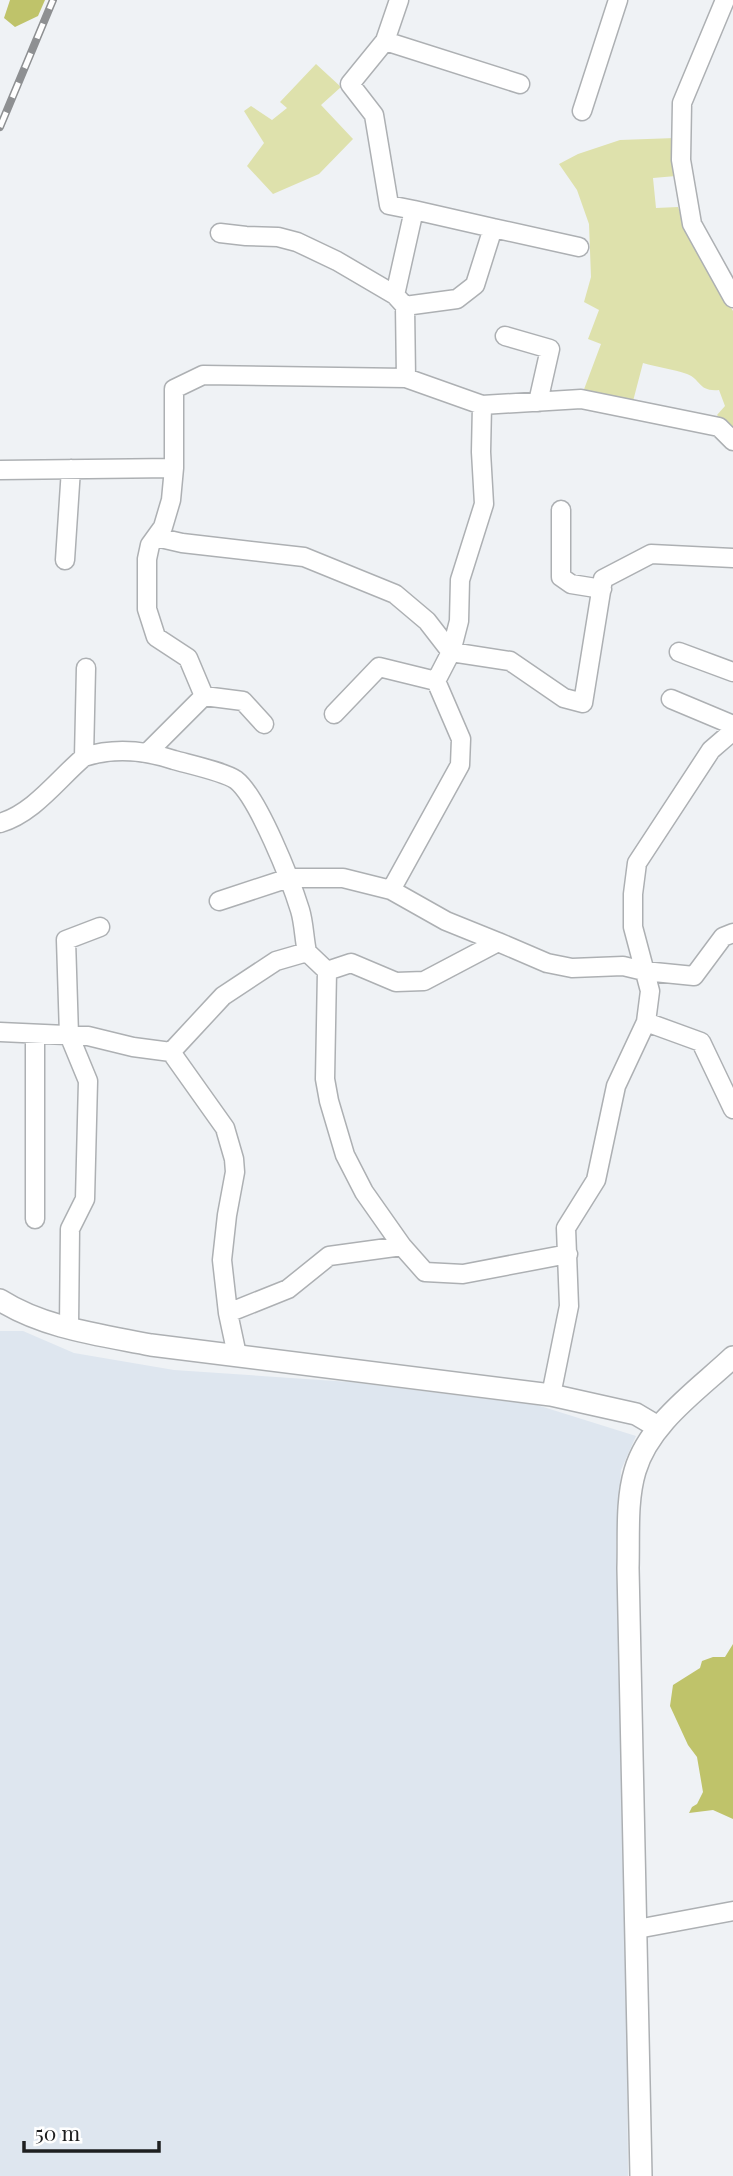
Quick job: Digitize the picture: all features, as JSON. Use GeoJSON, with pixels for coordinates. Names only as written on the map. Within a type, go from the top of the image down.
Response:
{"type":"FeatureCollection","features":[{"type":"Feature","properties":{"kind":"street"},"geometry":{"type":"LineString","coordinates":[[398,0],[385,41],[351,84],[374,115],[389,205],[579,247]]}},
{"type":"Feature","properties":{"kind":"street"},"geometry":{"type":"LineString","coordinates":[[582,111],[618,0]]}},
{"type":"Feature","properties":{"kind":"street"},"geometry":{"type":"LineString","coordinates":[[725,0],[682,103],[681,160],[692,224],[733,298]]}},
{"type":"Feature","properties":{"kind":"street"},"geometry":{"type":"LineString","coordinates":[[385,41],[520,84]]}},
{"type":"Feature","properties":{"kind":"street"},"geometry":{"type":"LineString","coordinates":[[406,378],[400,300],[414,210]]}},
{"type":"Feature","properties":{"kind":"street"},"geometry":{"type":"LineString","coordinates":[[220,233],[278,237],[297,242],[337,261],[400,300],[457,299],[475,285],[493,228]]}},
{"type":"Feature","properties":{"kind":"street"},"geometry":{"type":"LineString","coordinates":[[505,336],[550,349],[538,401]]}},
{"type":"Feature","properties":{"kind":"street"},"geometry":{"type":"LineString","coordinates":[[204,696],[188,658],[156,637],[147,608],[147,559],[150,545],[163,527],[171,500],[174,468],[174,389],[203,375],[406,378],[482,405],[581,399],[719,427],[733,441]]}},
{"type":"Feature","properties":{"kind":"street"},"geometry":{"type":"LineString","coordinates":[[436,681],[451,652],[459,621],[460,580],[484,504],[482,405]]}},
{"type":"Feature","properties":{"kind":"street"},"geometry":{"type":"LineString","coordinates":[[0,470],[174,468]]}},
{"type":"Feature","properties":{"kind":"street"},"geometry":{"type":"LineString","coordinates":[[65,560],[71,469]]}},
{"type":"Feature","properties":{"kind":"street"},"geometry":{"type":"LineString","coordinates":[[561,510],[561,577],[571,584],[601,589]]}},
{"type":"Feature","properties":{"kind":"street"},"geometry":{"type":"LineString","coordinates":[[156,537],[182,543],[304,557],[395,594],[427,621],[451,652],[510,661],[564,698],[583,703],[603,579],[651,554],[733,558]]}},
{"type":"Feature","properties":{"kind":"street"},"geometry":{"type":"LineString","coordinates":[[679,652],[733,673]]}},
{"type":"Feature","properties":{"kind":"street"},"geometry":{"type":"LineString","coordinates":[[334,714],[379,667],[436,681]]}},
{"type":"Feature","properties":{"kind":"street"},"geometry":{"type":"LineString","coordinates":[[84,757],[86,668]]}},
{"type":"Feature","properties":{"kind":"street"},"geometry":{"type":"LineString","coordinates":[[391,890],[460,765],[461,739],[436,681]]}},
{"type":"Feature","properties":{"kind":"street"},"geometry":{"type":"LineString","coordinates":[[204,696],[243,701],[264,724]]}},
{"type":"Feature","properties":{"kind":"street"},"geometry":{"type":"LineString","coordinates":[[148,752],[204,696]]}},
{"type":"Feature","properties":{"kind":"street"},"geometry":{"type":"LineString","coordinates":[[671,699],[733,725]]}},
{"type":"Feature","properties":{"kind":"street"},"geometry":{"type":"LineString","coordinates":[[551,1395],[569,1306],[566,1228],[596,1180],[616,1086],[646,1022],[650,991],[633,927],[637,863],[711,750],[733,731]]}},
{"type":"Feature","properties":{"kind":"street"},"geometry":{"type":"LineString","coordinates":[[0,823],[11,820],[26,810],[84,757],[119,750],[148,752],[234,778],[248,792],[289,878],[301,912],[306,952],[327,971],[326,1079],[329,1101],[345,1155],[364,1192],[402,1246],[425,1272],[463,1274],[568,1254]]}},
{"type":"Feature","properties":{"kind":"street"},"geometry":{"type":"LineString","coordinates":[[219,901],[289,878],[343,878],[391,890],[446,920],[547,963],[572,968],[623,966],[694,976],[723,937],[733,933]]}},
{"type":"Feature","properties":{"kind":"street"},"geometry":{"type":"LineString","coordinates":[[69,1327],[70,1229],[85,1199],[88,1081],[69,1035],[66,940],[100,927]]}},
{"type":"Feature","properties":{"kind":"street"},"geometry":{"type":"LineString","coordinates":[[327,971],[351,963],[396,982],[424,981],[498,942]]}},
{"type":"Feature","properties":{"kind":"street"},"geometry":{"type":"LineString","coordinates":[[171,1052],[223,996],[276,961],[306,952]]}},
{"type":"Feature","properties":{"kind":"street"},"geometry":{"type":"LineString","coordinates":[[646,1022],[701,1042],[733,1109]]}},
{"type":"Feature","properties":{"kind":"street"},"geometry":{"type":"LineString","coordinates":[[0,1032],[88,1036],[133,1047],[171,1052],[225,1128],[234,1159],[222,1260],[228,1313],[237,1354]]}},
{"type":"Feature","properties":{"kind":"street"},"geometry":{"type":"LineString","coordinates":[[35,1034],[35,1219]]}},
{"type":"Feature","properties":{"kind":"street"},"geometry":{"type":"LineString","coordinates":[[228,1313],[288,1289],[329,1256],[402,1246]]}},
{"type":"Feature","properties":{"kind":"street"},"geometry":{"type":"LineString","coordinates":[[0,1300],[38,1318],[151,1345],[551,1395],[636,1414],[658,1427]]}},
{"type":"Feature","properties":{"kind":"street"},"geometry":{"type":"LineString","coordinates":[[641,2176],[628,1568],[634,1472],[658,1427],[733,1357]]}},
{"type":"Feature","properties":{"kind":"street"},"geometry":{"type":"LineString","coordinates":[[637,1929],[733,1911]]}},
{"type":"Feature","properties":{"kind":"shaded area"},"geometry":{"type":"Polygon","coordinates":[[[0,1331],[23,1331],[74,1353],[174,1370],[350,1382],[537,1405],[636,1436],[621,1470],[616,1544],[626,1918],[628,2176],[0,2176],[0,1331]]]}},
{"type":"Feature","properties":{"kind":"green space"},"geometry":{"type":"Polygon","coordinates":[[[10,0],[45,0],[38,16],[15,27],[4,18],[10,0]]]}},
{"type":"Feature","properties":{"kind":"green space"},"geometry":{"type":"Polygon","coordinates":[[[316,64],[341,87],[321,105],[353,139],[319,174],[273,194],[247,166],[264,143],[244,111],[251,106],[272,120],[287,108],[280,102],[316,64]]]}},
{"type":"Feature","properties":{"kind":"green space"},"geometry":{"type":"Polygon","coordinates":[[[675,138],[676,176],[653,178],[656,208],[678,207],[691,240],[733,311],[733,433],[717,415],[725,406],[719,390],[703,387],[687,374],[643,363],[632,405],[583,392],[601,344],[588,339],[599,310],[584,302],[591,277],[589,224],[577,190],[559,164],[578,154],[620,140],[675,138]]]}},
{"type":"Feature","properties":{"kind":"green space"},"geometry":{"type":"Polygon","coordinates":[[[733,1644],[733,1819],[713,1810],[689,1813],[703,1792],[697,1757],[688,1745],[670,1706],[673,1685],[700,1668],[702,1661],[725,1657],[733,1644]]]}},
{"type":"Feature","properties":{"kind":"railway"},"geometry":{"type":"LineString","coordinates":[[0,127],[53,0]]}}]}
